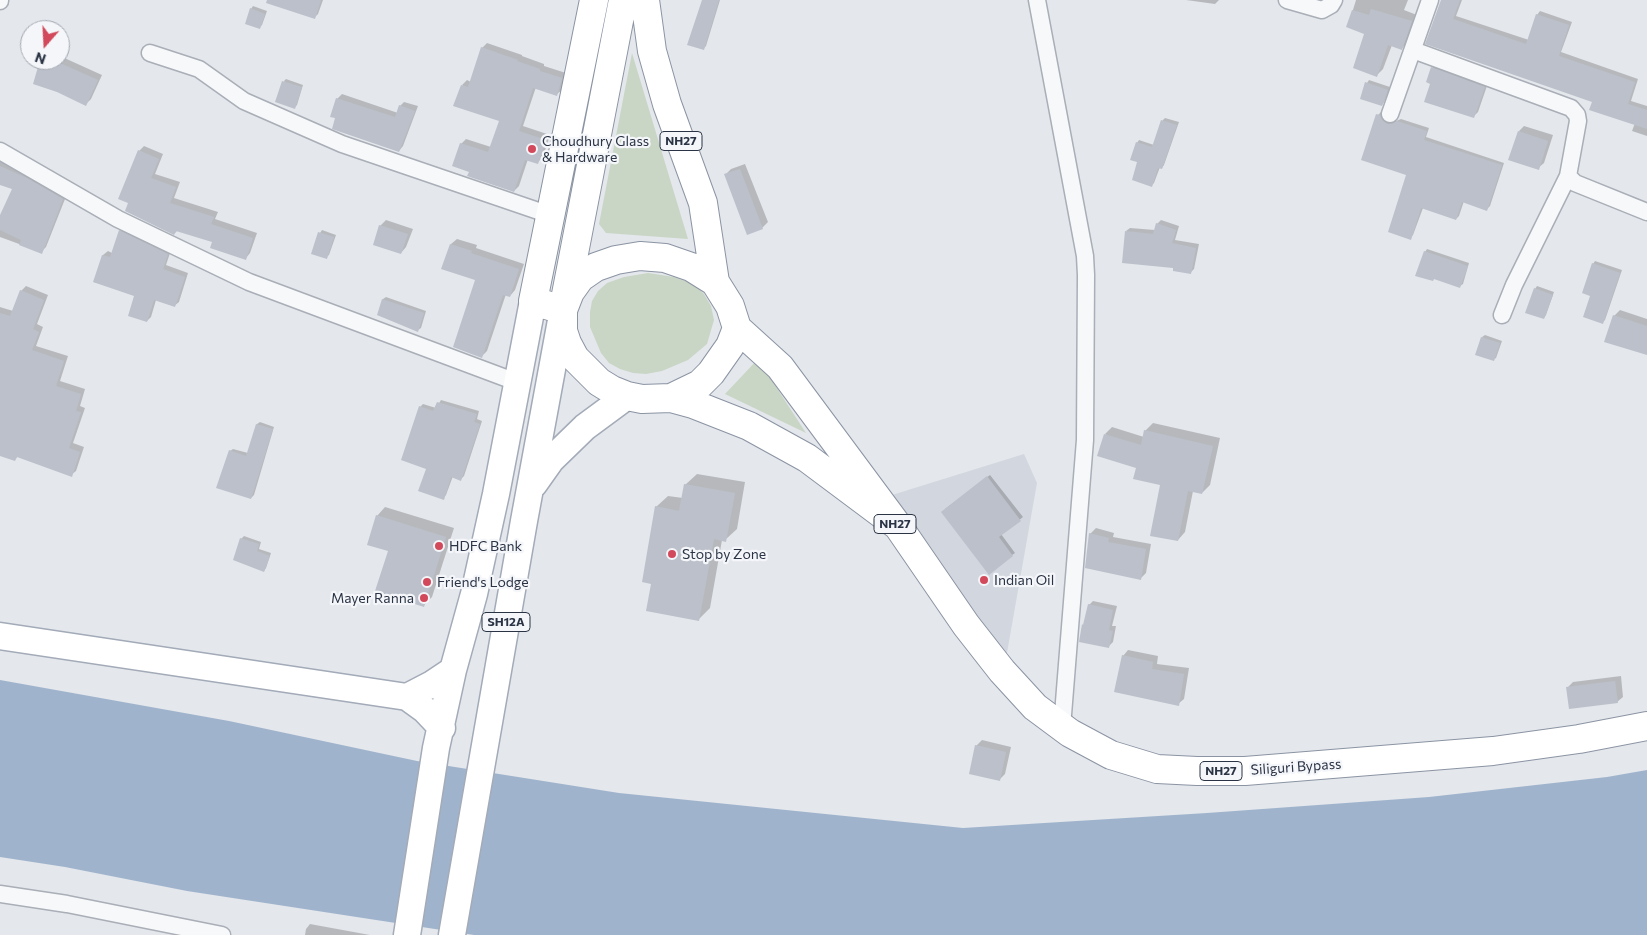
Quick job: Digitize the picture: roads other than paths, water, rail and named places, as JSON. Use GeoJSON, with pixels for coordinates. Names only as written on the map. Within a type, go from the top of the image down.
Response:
{"type":"FeatureCollection","features":[{"type":"Feature","properties":{"kind":"highway"},"geometry":{"type":"LineString","coordinates":[[563,310],[533,301],[594,0]]}},
{"type":"Feature","properties":{"kind":"highway","name":"NH27"},"geometry":{"type":"LineString","coordinates":[[623,0],[563,310],[567,343],[575,358],[599,382],[612,390],[642,399],[671,398],[693,404],[749,426],[807,458],[898,526]]}},
{"type":"Feature","properties":{"kind":"highway","name":"NH27"},"geometry":{"type":"LineString","coordinates":[[645,0],[652,51],[657,69],[667,104],[702,203],[715,282],[730,306],[737,328],[780,367],[898,526]]}},
{"type":"Feature","properties":{"kind":"highway","name":"NH27"},"geometry":{"type":"LineString","coordinates":[[563,310],[570,292],[580,278],[596,267],[616,260],[640,256],[665,258],[691,267],[715,282]]}},
{"type":"Feature","properties":{"kind":"highway","name":"NH27"},"geometry":{"type":"LineString","coordinates":[[671,398],[700,384],[711,373],[730,346],[737,328]]}},
{"type":"Feature","properties":{"kind":"highway","name":"Siliguri Bypass"},"geometry":{"type":"LineString","coordinates":[[898,526],[966,625],[1002,671],[1035,707],[1070,733],[1111,755],[1157,769],[1245,771],[1493,751],[1647,726]]}},
{"type":"Feature","properties":{"kind":"main road","name":"SH12A"},"geometry":{"type":"LineString","coordinates":[[407,935],[439,738],[453,670],[476,585],[533,301]]}},
{"type":"Feature","properties":{"kind":"main road","name":"SH12A"},"geometry":{"type":"LineString","coordinates":[[452,935],[563,310]]}},
{"type":"Feature","properties":{"kind":"main road","name":"SH12A"},"geometry":{"type":"LineString","coordinates":[[530,488],[551,460],[585,427],[628,396]]}},
{"type":"Feature","properties":{"kind":"main road"},"geometry":{"type":"LineString","coordinates":[[0,636],[407,697],[424,710],[439,738]]}},
{"type":"Feature","properties":{"kind":"main road"},"geometry":{"type":"LineString","coordinates":[[407,697],[453,670]]}},
{"type":"Feature","properties":{"kind":"street"},"geometry":{"type":"LineString","coordinates":[[1037,0],[1085,256],[1086,275],[1085,440],[1062,727]]}},
{"type":"Feature","properties":{"kind":"street"},"geometry":{"type":"LineString","coordinates":[[1287,0],[1322,10],[1331,5],[1334,0]]}},
{"type":"Feature","properties":{"kind":"street"},"geometry":{"type":"LineString","coordinates":[[1390,114],[1430,0]]}},
{"type":"Feature","properties":{"kind":"street"},"geometry":{"type":"LineString","coordinates":[[1413,50],[1551,101],[1574,111],[1578,121],[1568,176],[1514,285],[1502,315]]}},
{"type":"Feature","properties":{"kind":"street"},"geometry":{"type":"LineString","coordinates":[[150,53],[199,68],[244,101],[342,144],[550,215]]}},
{"type":"Feature","properties":{"kind":"street"},"geometry":{"type":"LineString","coordinates":[[0,151],[118,220],[249,282],[518,383]]}},
{"type":"Feature","properties":{"kind":"street"},"geometry":{"type":"LineString","coordinates":[[1568,176],[1576,183],[1647,212]]}},
{"type":"Feature","properties":{"kind":"street"},"geometry":{"type":"LineString","coordinates":[[0,894],[67,904],[222,935]]}},
{"type":"Feature","properties":{"kind":"water"},"geometry":{"type":"Polygon","coordinates":[[[0,680],[229,721],[417,761],[619,793],[963,828],[1429,797],[1607,777],[1647,770],[1647,935],[474,935],[187,891],[65,867],[0,857],[0,680]]]}},
{"type":"Feature","properties":{"kind":"place","name":"Choudhury Glass & Hardware"},"geometry":{"type":"Point","coordinates":[532,149]}},
{"type":"Feature","properties":{"kind":"place","name":"HDFC Bank"},"geometry":{"type":"Point","coordinates":[439,546]}},
{"type":"Feature","properties":{"kind":"place","name":"Stop by Zone"},"geometry":{"type":"Point","coordinates":[672,554]}},
{"type":"Feature","properties":{"kind":"place","name":"Indian Oil"},"geometry":{"type":"Point","coordinates":[984,580]}},
{"type":"Feature","properties":{"kind":"place","name":"Friend's Lodge"},"geometry":{"type":"Point","coordinates":[427,582]}},
{"type":"Feature","properties":{"kind":"place","name":"Mayer Ranna"},"geometry":{"type":"Point","coordinates":[424,598]}}]}
